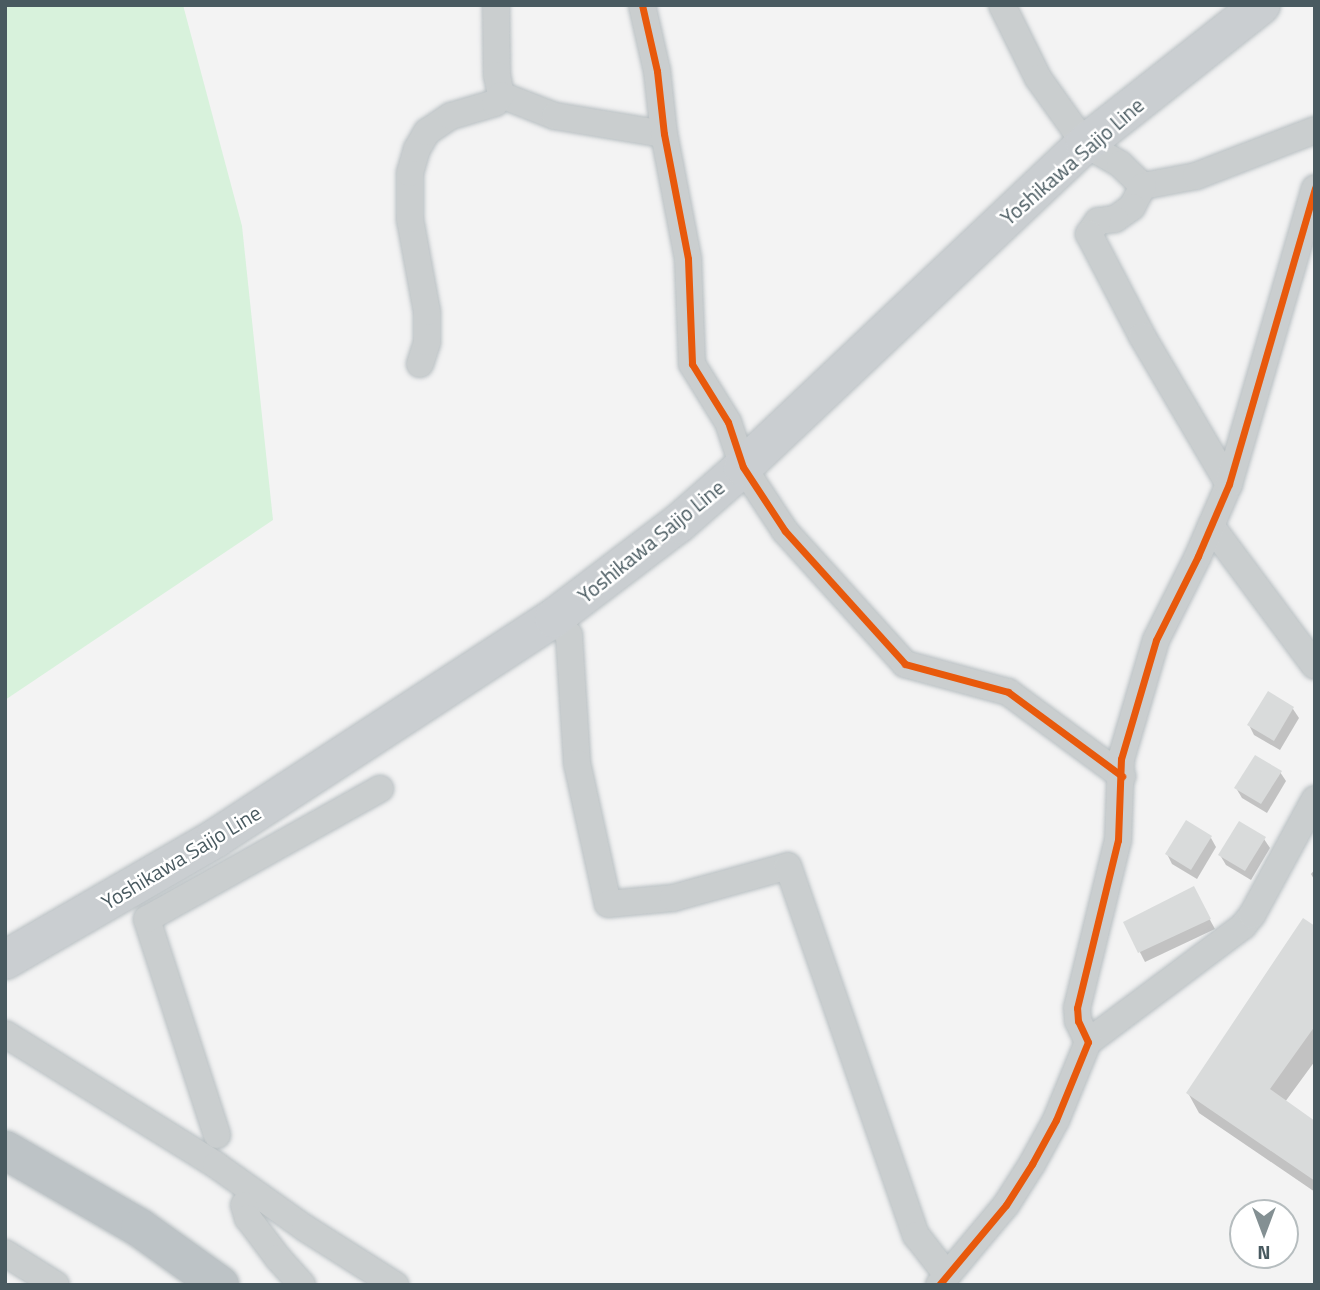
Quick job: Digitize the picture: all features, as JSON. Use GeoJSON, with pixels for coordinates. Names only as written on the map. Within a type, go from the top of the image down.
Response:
{"type":"FeatureCollection","features":[{"type":"Feature","properties":{"kind":"highway"},"geometry":{"type":"LineString","coordinates":[[5,1150],[140,1228],[209,1277]]}},
{"type":"Feature","properties":{"kind":"main road","name":"Yoshikawa Saijo Line"},"geometry":{"type":"LineString","coordinates":[[5,960],[223,855],[554,618],[678,524],[743,467],[1085,144],[1261,5]]}},
{"type":"Feature","properties":{"kind":"street"},"geometry":{"type":"LineString","coordinates":[[420,364],[427,342],[427,312],[410,219],[410,173],[417,149],[427,132],[451,116],[495,103],[501,95],[497,75],[496,5]]}},
{"type":"Feature","properties":{"kind":"street"},"geometry":{"type":"LineString","coordinates":[[642,5],[657,71],[664,134],[688,259],[692,364],[728,422],[743,467],[785,531],[905,664],[1008,692],[1122,776]]}},
{"type":"Feature","properties":{"kind":"street"},"geometry":{"type":"LineString","coordinates":[[1002,5],[1038,78],[1085,144],[1120,164],[1143,186]]}},
{"type":"Feature","properties":{"kind":"street"},"geometry":{"type":"LineString","coordinates":[[501,95],[555,116],[664,134]]}},
{"type":"Feature","properties":{"kind":"street"},"geometry":{"type":"LineString","coordinates":[[1143,186],[1196,176],[1315,130]]}},
{"type":"Feature","properties":{"kind":"street"},"geometry":{"type":"LineString","coordinates":[[1143,186],[1132,206],[1115,219],[1098,221],[1089,234],[1142,336],[1229,484]]}},
{"type":"Feature","properties":{"kind":"street"},"geometry":{"type":"LineString","coordinates":[[1088,1042],[1078,1021],[1077,1008],[1118,840],[1121,758],[1156,640],[1229,484],[1308,238],[1315,188]]}},
{"type":"Feature","properties":{"kind":"street"},"geometry":{"type":"LineString","coordinates":[[1211,526],[1315,666]]}},
{"type":"Feature","properties":{"kind":"street"},"geometry":{"type":"LineString","coordinates":[[554,618],[569,635],[577,762],[608,904],[673,898],[788,866],[916,1235],[943,1280],[1006,1205],[1032,1164],[1056,1120],[1088,1042],[1243,926],[1252,915],[1315,799]]}},
{"type":"Feature","properties":{"kind":"street"},"geometry":{"type":"LineString","coordinates":[[217,1135],[147,919],[223,855],[380,789]]}},
{"type":"Feature","properties":{"kind":"street"},"geometry":{"type":"LineString","coordinates":[[5,1034],[216,1165],[305,1228],[395,1285]]}},
{"type":"Feature","properties":{"kind":"street"},"geometry":{"type":"LineString","coordinates":[[244,1205],[248,1218],[302,1285]]}},
{"type":"Feature","properties":{"kind":"street"},"geometry":{"type":"LineString","coordinates":[[5,1253],[56,1285]]}},
{"type":"Feature","properties":{"kind":"green space"},"geometry":{"type":"Polygon","coordinates":[[[5,5],[183,5],[242,226],[273,520],[5,700],[5,5]]]}},
{"type":"Feature","properties":{"kind":"building"},"geometry":{"type":"Polygon","coordinates":[[[1268,691],[1294,707],[1274,741],[1247,725],[1268,691]]]}},
{"type":"Feature","properties":{"kind":"building"},"geometry":{"type":"Polygon","coordinates":[[[1255,755],[1282,771],[1261,804],[1234,788],[1255,755]]]}},
{"type":"Feature","properties":{"kind":"building"},"geometry":{"type":"Polygon","coordinates":[[[1186,820],[1212,836],[1191,870],[1165,854],[1186,820]]]}},
{"type":"Feature","properties":{"kind":"building"},"geometry":{"type":"Polygon","coordinates":[[[1239,821],[1266,837],[1245,871],[1218,855],[1239,821]]]}},
{"type":"Feature","properties":{"kind":"building"},"geometry":{"type":"Polygon","coordinates":[[[1194,886],[1211,919],[1138,953],[1123,922],[1194,886]]]}},
{"type":"Feature","properties":{"kind":"building"},"geometry":{"type":"Polygon","coordinates":[[[1303,918],[1315,926],[1315,1026],[1270,1089],[1315,1121],[1315,1181],[1186,1093],[1303,918]]]}},
{"type":"Feature","properties":{"kind":"cycle path"},"geometry":{"type":"LineString","coordinates":[[642,5],[657,71],[664,134],[688,259],[692,364],[728,422],[743,467],[785,531],[905,664],[1008,692],[1122,776]]}},
{"type":"Feature","properties":{"kind":"cycle path"},"geometry":{"type":"LineString","coordinates":[[939,1285],[1006,1205],[1032,1164],[1056,1120],[1088,1042],[1078,1021],[1077,1008],[1118,840],[1121,759],[1156,640],[1198,556],[1229,484],[1315,188]]}}]}
